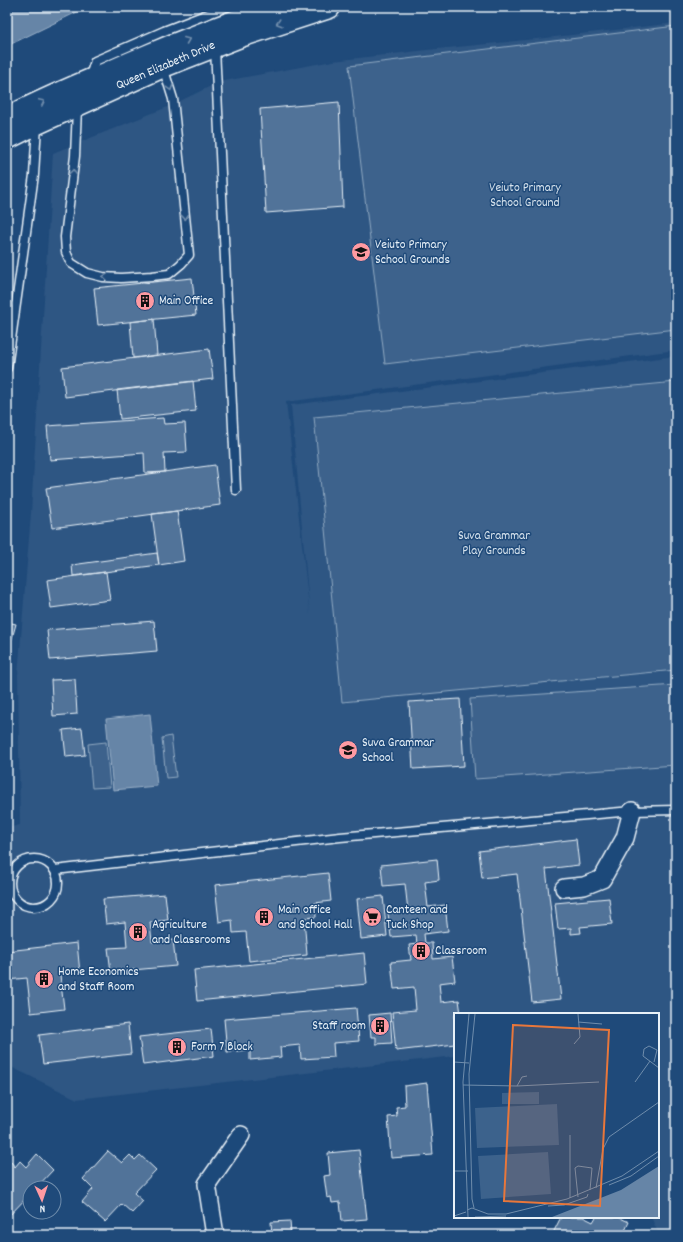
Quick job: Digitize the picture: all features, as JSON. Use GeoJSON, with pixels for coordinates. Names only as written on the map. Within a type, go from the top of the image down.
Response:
{"type":"FeatureCollection","features":[{"type":"Feature","properties":{"kind":"main road","name":"Queen Elizabeth Drive"},"geometry":{"type":"LineString","coordinates":[[7,138],[77,105],[222,26],[277,7]]}},
{"type":"Feature","properties":{"kind":"main road","name":"Queen Elizabeth Drive"},"geometry":{"type":"LineString","coordinates":[[7,119],[88,81],[160,59],[214,46],[329,7]]}},
{"type":"Feature","properties":{"kind":"street"},"geometry":{"type":"LineString","coordinates":[[564,888],[584,886],[602,879],[625,838],[632,811]]}},
{"type":"Feature","properties":{"kind":"street"},"geometry":{"type":"LineString","coordinates":[[215,1235],[207,1184],[242,1135]]}},
{"type":"Feature","properties":{"kind":"lane"},"geometry":{"type":"LineString","coordinates":[[88,81],[95,61],[226,7]]}},
{"type":"Feature","properties":{"kind":"lane"},"geometry":{"type":"LineString","coordinates":[[214,46],[236,490]]}},
{"type":"Feature","properties":{"kind":"lane"},"geometry":{"type":"LineString","coordinates":[[77,105],[75,156],[65,237],[66,252],[71,263],[87,273],[103,277],[121,278],[169,274],[189,255],[173,99],[160,59]]}},
{"type":"Feature","properties":{"kind":"lane"},"geometry":{"type":"LineString","coordinates":[[7,368],[34,174],[37,123]]}},
{"type":"Feature","properties":{"kind":"lane"},"geometry":{"type":"LineString","coordinates":[[55,870],[59,885],[53,899],[47,903],[40,907],[24,907],[13,897],[8,882],[14,867],[27,859],[43,860],[55,870],[340,837],[632,811],[676,810]]}},
{"type":"Feature","properties":{"kind":"shaded area"},"geometry":{"type":"Polygon","coordinates":[[[7,7],[91,7],[77,12],[7,46],[7,7]]]}},
{"type":"Feature","properties":{"kind":"shaded area"},"geometry":{"type":"Polygon","coordinates":[[[676,23],[676,350],[286,402],[310,616],[291,405],[676,356],[676,1235],[659,1235],[651,1218],[659,1218],[659,1013],[454,1013],[454,1056],[77,1099],[7,1065],[7,828],[20,825],[18,675],[31,513],[53,153],[170,106],[219,82],[333,61],[676,23]]]}},
{"type":"Feature","properties":{"kind":"shaded area"},"geometry":{"type":"Polygon","coordinates":[[[150,714],[157,786],[113,790],[106,719],[150,714]]]}},
{"type":"Feature","properties":{"kind":"green space","name":"Veiuto Primary School Ground"},"geometry":{"type":"Polygon","coordinates":[[[676,26],[676,329],[385,364],[349,66],[676,26]]]}},
{"type":"Feature","properties":{"kind":"green space","name":"Suva Grammar Play Grounds"},"geometry":{"type":"Polygon","coordinates":[[[676,382],[676,670],[342,702],[314,417],[676,382]]]}},
{"type":"Feature","properties":{"kind":"green space"},"geometry":{"type":"Polygon","coordinates":[[[676,685],[676,765],[475,779],[470,699],[676,685]]]}},
{"type":"Feature","properties":{"kind":"green space"},"geometry":{"type":"Polygon","coordinates":[[[171,736],[176,777],[166,778],[162,738],[171,736]]]}},
{"type":"Feature","properties":{"kind":"green space"},"geometry":{"type":"Polygon","coordinates":[[[106,742],[110,787],[92,788],[88,744],[106,742]]]}},
{"type":"Feature","properties":{"kind":"building"},"geometry":{"type":"Polygon","coordinates":[[[339,102],[343,207],[266,213],[260,109],[339,102]]]}},
{"type":"Feature","properties":{"kind":"building","name":"Main Office"},"geometry":{"type":"Polygon","coordinates":[[[192,278],[196,315],[98,325],[94,288],[192,278]]]}},
{"type":"Feature","properties":{"kind":"building"},"geometry":{"type":"Polygon","coordinates":[[[154,319],[157,355],[133,358],[130,322],[154,319]]]}},
{"type":"Feature","properties":{"kind":"building"},"geometry":{"type":"Polygon","coordinates":[[[209,349],[213,379],[65,397],[62,367],[209,349]]]}},
{"type":"Feature","properties":{"kind":"building"},"geometry":{"type":"Polygon","coordinates":[[[193,381],[196,411],[120,419],[117,390],[193,381]]]}},
{"type":"Feature","properties":{"kind":"building"},"geometry":{"type":"Polygon","coordinates":[[[163,418],[164,424],[185,423],[187,452],[164,453],[165,472],[145,473],[144,453],[50,460],[47,426],[163,418]]]}},
{"type":"Feature","properties":{"kind":"building"},"geometry":{"type":"Polygon","coordinates":[[[215,465],[220,505],[52,528],[46,488],[215,465]]]}},
{"type":"Feature","properties":{"kind":"building"},"geometry":{"type":"Polygon","coordinates":[[[177,511],[184,561],[159,565],[152,514],[177,511]]]}},
{"type":"Feature","properties":{"kind":"building"},"geometry":{"type":"Polygon","coordinates":[[[157,553],[159,565],[73,576],[72,565],[157,553]]]}},
{"type":"Feature","properties":{"kind":"building"},"geometry":{"type":"Polygon","coordinates":[[[106,572],[110,600],[51,608],[47,580],[106,572]]]}},
{"type":"Feature","properties":{"kind":"building"},"geometry":{"type":"Polygon","coordinates":[[[154,621],[157,651],[50,660],[47,630],[154,621]]]}},
{"type":"Feature","properties":{"kind":"building"},"geometry":{"type":"Polygon","coordinates":[[[7,622],[16,624],[9,649],[7,649],[7,622]]]}},
{"type":"Feature","properties":{"kind":"building"},"geometry":{"type":"Polygon","coordinates":[[[75,679],[77,714],[53,716],[51,680],[75,679]]]}},
{"type":"Feature","properties":{"kind":"building"},"geometry":{"type":"Polygon","coordinates":[[[460,699],[464,766],[413,769],[409,702],[460,699]]]}},
{"type":"Feature","properties":{"kind":"building"},"geometry":{"type":"Polygon","coordinates":[[[82,728],[85,755],[66,757],[63,730],[82,728]]]}},
{"type":"Feature","properties":{"kind":"building"},"geometry":{"type":"Polygon","coordinates":[[[576,839],[579,865],[546,869],[561,999],[532,1002],[517,874],[482,878],[479,851],[576,839]]]}},
{"type":"Feature","properties":{"kind":"building","name":"Classroom"},"geometry":{"type":"Polygon","coordinates":[[[437,859],[439,880],[425,882],[428,907],[445,905],[448,931],[424,934],[425,943],[432,943],[433,959],[452,957],[455,981],[439,983],[441,1002],[459,1000],[461,1013],[454,1013],[454,1044],[396,1051],[392,1012],[416,1010],[414,987],[394,989],[391,962],[411,960],[409,945],[417,944],[416,935],[391,937],[388,913],[408,911],[405,884],[383,886],[381,865],[437,859]]]}},
{"type":"Feature","properties":{"kind":"building","name":"Main office and School Hall"},"geometry":{"type":"Polygon","coordinates":[[[328,873],[331,901],[315,903],[316,917],[304,918],[307,955],[249,961],[246,932],[233,933],[232,920],[219,922],[215,885],[328,873]]]}},
{"type":"Feature","properties":{"kind":"building","name":"Agriculture and Classrooms"},"geometry":{"type":"Polygon","coordinates":[[[165,894],[168,920],[150,922],[152,942],[173,940],[176,966],[111,972],[108,948],[127,947],[125,922],[106,924],[103,899],[165,894]]]}},
{"type":"Feature","properties":{"kind":"building","name":"Canteen and Tuck Shop"},"geometry":{"type":"Polygon","coordinates":[[[383,896],[387,936],[361,939],[357,899],[383,896]]]}},
{"type":"Feature","properties":{"kind":"building"},"geometry":{"type":"Polygon","coordinates":[[[609,898],[612,924],[580,927],[581,933],[571,934],[571,928],[558,929],[555,903],[609,898]]]}},
{"type":"Feature","properties":{"kind":"building","name":"Home Economics and Staff Room"},"geometry":{"type":"Polygon","coordinates":[[[77,943],[80,973],[60,975],[64,1009],[31,1013],[27,978],[7,980],[7,951],[77,943]]]}},
{"type":"Feature","properties":{"kind":"building"},"geometry":{"type":"Polygon","coordinates":[[[364,953],[367,984],[197,1001],[194,970],[364,953]]]}},
{"type":"Feature","properties":{"kind":"building"},"geometry":{"type":"Polygon","coordinates":[[[356,1008],[359,1041],[333,1043],[334,1057],[301,1059],[300,1045],[280,1047],[281,1057],[250,1060],[250,1050],[227,1052],[224,1019],[356,1008]]]}},
{"type":"Feature","properties":{"kind":"building","name":"Staff room"},"geometry":{"type":"Polygon","coordinates":[[[390,1013],[392,1043],[376,1044],[376,1037],[371,1037],[369,1015],[390,1013]]]}},
{"type":"Feature","properties":{"kind":"building"},"geometry":{"type":"Polygon","coordinates":[[[128,1024],[131,1054],[43,1064],[39,1035],[128,1024]]]}},
{"type":"Feature","properties":{"kind":"building","name":"Form 7 Block"},"geometry":{"type":"Polygon","coordinates":[[[211,1029],[214,1056],[143,1065],[139,1037],[211,1029]]]}},
{"type":"Feature","properties":{"kind":"building"},"geometry":{"type":"Polygon","coordinates":[[[427,1083],[433,1155],[391,1158],[388,1117],[397,1116],[396,1107],[405,1106],[404,1086],[427,1083]]]}},
{"type":"Feature","properties":{"kind":"building"},"geometry":{"type":"Polygon","coordinates":[[[359,1150],[367,1219],[342,1221],[340,1202],[332,1203],[331,1197],[327,1198],[324,1176],[330,1175],[328,1153],[359,1150]]]}},
{"type":"Feature","properties":{"kind":"building"},"geometry":{"type":"Polygon","coordinates":[[[108,1151],[122,1163],[130,1155],[135,1160],[140,1155],[156,1170],[134,1193],[143,1201],[132,1213],[122,1204],[105,1222],[82,1202],[93,1189],[83,1179],[108,1151]]]}},
{"type":"Feature","properties":{"kind":"building"},"geometry":{"type":"Polygon","coordinates":[[[37,1154],[53,1170],[44,1180],[22,1180],[22,1202],[7,1218],[7,1166],[11,1162],[15,1167],[20,1161],[26,1167],[37,1154]]]}},
{"type":"Feature","properties":{"kind":"building"},"geometry":{"type":"Polygon","coordinates":[[[560,1218],[585,1218],[593,1222],[595,1218],[620,1218],[629,1222],[623,1235],[552,1235],[560,1218]]]}},
{"type":"Feature","properties":{"kind":"building"},"geometry":{"type":"Polygon","coordinates":[[[290,1221],[291,1235],[272,1235],[271,1222],[290,1221]]]}},
{"type":"Feature","properties":{"kind":"place","name":"Veiuto Primary School Grounds"},"geometry":{"type":"Point","coordinates":[361,252]}},
{"type":"Feature","properties":{"kind":"place","name":"Main Office"},"geometry":{"type":"Point","coordinates":[145,301]}},
{"type":"Feature","properties":{"kind":"place","name":"Suva Grammar School"},"geometry":{"type":"Point","coordinates":[348,750]}},
{"type":"Feature","properties":{"kind":"place","name":"Main office and School Hall"},"geometry":{"type":"Point","coordinates":[264,917]}},
{"type":"Feature","properties":{"kind":"place","name":"Canteen and Tuck Shop"},"geometry":{"type":"Point","coordinates":[372,917]}},
{"type":"Feature","properties":{"kind":"place","name":"Agriculture and Classrooms"},"geometry":{"type":"Point","coordinates":[138,932]}},
{"type":"Feature","properties":{"kind":"place","name":"Classroom"},"geometry":{"type":"Point","coordinates":[421,951]}},
{"type":"Feature","properties":{"kind":"place","name":"Home Economics and Staff Room"},"geometry":{"type":"Point","coordinates":[44,979]}},
{"type":"Feature","properties":{"kind":"place","name":"Staff room"},"geometry":{"type":"Point","coordinates":[380,1026]}},
{"type":"Feature","properties":{"kind":"place","name":"Form 7 Block"},"geometry":{"type":"Point","coordinates":[177,1047]}}]}
